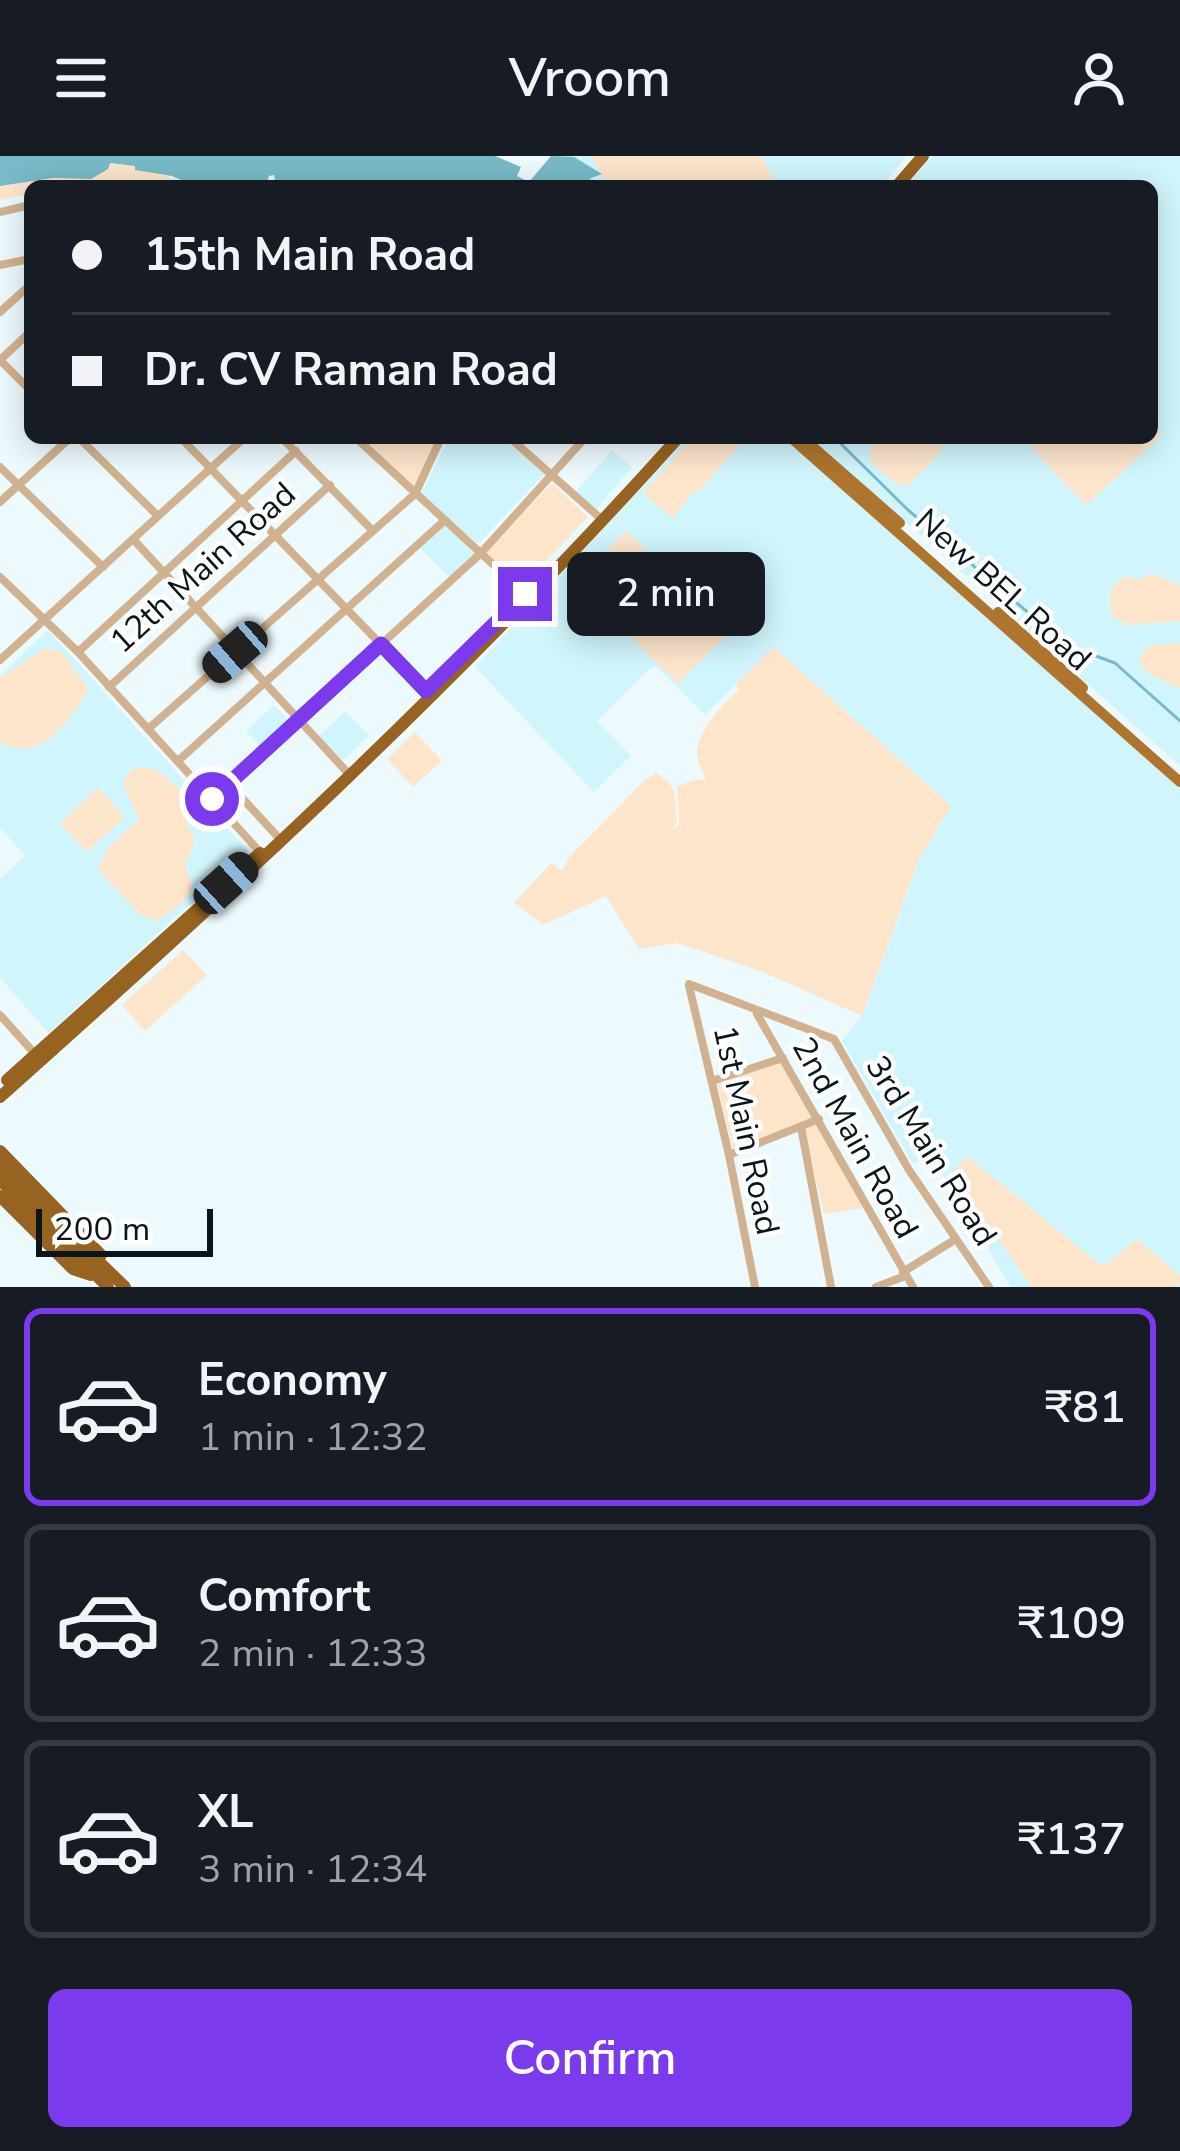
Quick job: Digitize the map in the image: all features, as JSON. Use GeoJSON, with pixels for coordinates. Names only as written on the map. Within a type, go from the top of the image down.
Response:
{"type":"FeatureCollection","features":[{"type":"Feature","properties":{"kind":"highway"},"geometry":{"type":"LineString","coordinates":[[899,180],[919,156]]}},
{"type":"Feature","properties":{"kind":"highway"},"geometry":{"type":"LineString","coordinates":[[2,1081],[346,771],[525,594],[666,444]]}},
{"type":"Feature","properties":{"kind":"highway"},"geometry":{"type":"LineString","coordinates":[[0,1096],[270,854],[454,676],[666,444]]}},
{"type":"Feature","properties":{"kind":"highway"},"geometry":{"type":"LineString","coordinates":[[0,1151],[101,1255],[111,1282]]}},
{"type":"Feature","properties":{"kind":"highway"},"geometry":{"type":"LineString","coordinates":[[0,1166],[111,1282]]}},
{"type":"Feature","properties":{"kind":"highway"},"geometry":{"type":"LineString","coordinates":[[0,1180],[111,1282]]}},
{"type":"Feature","properties":{"kind":"highway"},"geometry":{"type":"LineString","coordinates":[[0,1196],[73,1269],[111,1282]]}},
{"type":"Feature","properties":{"kind":"main road","name":"New BEL Road"},"geometry":{"type":"LineString","coordinates":[[798,444],[1180,778]]}},
{"type":"Feature","properties":{"kind":"main road","name":"New BEL Road"},"geometry":{"type":"LineString","coordinates":[[810,444],[1180,778]]}},
{"type":"Feature","properties":{"kind":"street"},"geometry":{"type":"LineString","coordinates":[[0,312],[24,290]]}},
{"type":"Feature","properties":{"kind":"street"},"geometry":{"type":"LineString","coordinates":[[24,338],[0,360],[24,384]]}},
{"type":"Feature","properties":{"kind":"street"},"geometry":{"type":"LineString","coordinates":[[0,502],[67,444]]}},
{"type":"Feature","properties":{"kind":"street"},"geometry":{"type":"LineString","coordinates":[[80,444],[158,516]]}},
{"type":"Feature","properties":{"kind":"street"},"geometry":{"type":"LineString","coordinates":[[187,444],[426,691]]}},
{"type":"Feature","properties":{"kind":"street"},"geometry":{"type":"LineString","coordinates":[[0,660],[237,444]]}},
{"type":"Feature","properties":{"kind":"street"},"geometry":{"type":"LineString","coordinates":[[288,444],[373,531]]}},
{"type":"Feature","properties":{"kind":"street"},"geometry":{"type":"LineString","coordinates":[[362,444],[525,594]]}},
{"type":"Feature","properties":{"kind":"street"},"geometry":{"type":"LineString","coordinates":[[148,729],[415,494],[438,444]]}},
{"type":"Feature","properties":{"kind":"street"},"geometry":{"type":"LineString","coordinates":[[517,444],[599,517]]}},
{"type":"Feature","properties":{"kind":"street"},"geometry":{"type":"LineString","coordinates":[[212,799],[480,554],[580,444]]}},
{"type":"Feature","properties":{"kind":"street"},"geometry":{"type":"LineString","coordinates":[[78,652],[296,451]]}},
{"type":"Feature","properties":{"kind":"street"},"geometry":{"type":"LineString","coordinates":[[0,466],[103,566]]}},
{"type":"Feature","properties":{"kind":"street","name":"12th Main Road"},"geometry":{"type":"LineString","coordinates":[[109,686],[330,485]]}},
{"type":"Feature","properties":{"kind":"street"},"geometry":{"type":"LineString","coordinates":[[178,761],[444,520]]}},
{"type":"Feature","properties":{"kind":"street"},"geometry":{"type":"LineString","coordinates":[[133,539],[346,771]]}},
{"type":"Feature","properties":{"kind":"street"},"geometry":{"type":"LineString","coordinates":[[0,577],[78,652],[260,852]]}},
{"type":"Feature","properties":{"kind":"street"},"geometry":{"type":"LineString","coordinates":[[244,800],[278,836]]}},
{"type":"Feature","properties":{"kind":"street","name":"1st Main Road"},"geometry":{"type":"LineString","coordinates":[[755,1287],[688,984],[756,1012]]}},
{"type":"Feature","properties":{"kind":"street","name":"3rd Main Road"},"geometry":{"type":"LineString","coordinates":[[756,1012],[834,1040],[909,1170],[989,1287]]}},
{"type":"Feature","properties":{"kind":"street","name":"2nd Main Road"},"geometry":{"type":"LineString","coordinates":[[756,1012],[913,1287]]}},
{"type":"Feature","properties":{"kind":"street"},"geometry":{"type":"LineString","coordinates":[[0,1016],[35,1054]]}},
{"type":"Feature","properties":{"kind":"street"},"geometry":{"type":"LineString","coordinates":[[712,1081],[783,1058]]}},
{"type":"Feature","properties":{"kind":"street"},"geometry":{"type":"LineString","coordinates":[[729,1155],[819,1119]]}},
{"type":"Feature","properties":{"kind":"street"},"geometry":{"type":"LineString","coordinates":[[801,1127],[832,1287]]}},
{"type":"Feature","properties":{"kind":"street"},"geometry":{"type":"LineString","coordinates":[[876,1287],[956,1239]]}},
{"type":"Feature","properties":{"kind":"shaded area"},"geometry":{"type":"Polygon","coordinates":[[[551,156],[907,156],[886,180],[534,180],[551,156]]]}},
{"type":"Feature","properties":{"kind":"shaded area"},"geometry":{"type":"Polygon","coordinates":[[[591,156],[761,156],[774,180],[605,180],[591,156]]]}},
{"type":"Feature","properties":{"kind":"shaded area"},"geometry":{"type":"Polygon","coordinates":[[[932,156],[1180,156],[1180,766],[818,444],[1158,444],[1158,180],[911,180],[932,156]]]}},
{"type":"Feature","properties":{"kind":"shaded area"},"geometry":{"type":"Polygon","coordinates":[[[109,163],[136,166],[177,180],[40,180],[91,179],[109,163]]]}},
{"type":"Feature","properties":{"kind":"shaded area"},"geometry":{"type":"Polygon","coordinates":[[[24,182],[24,195],[0,200],[0,186],[24,182]]]}},
{"type":"Feature","properties":{"kind":"shaded area"},"geometry":{"type":"Polygon","coordinates":[[[366,444],[433,444],[414,489],[366,444]]]}},
{"type":"Feature","properties":{"kind":"shaded area"},"geometry":{"type":"Polygon","coordinates":[[[446,444],[512,444],[545,473],[478,544],[421,494],[446,444]]]}},
{"type":"Feature","properties":{"kind":"shaded area"},"geometry":{"type":"Polygon","coordinates":[[[682,444],[790,444],[1180,788],[1180,1287],[1011,1287],[930,1155],[913,1164],[842,1041],[862,1016],[919,859],[951,806],[774,647],[705,715],[654,665],[597,721],[631,756],[594,792],[475,667],[682,444]]]}},
{"type":"Feature","properties":{"kind":"shaded area"},"geometry":{"type":"Polygon","coordinates":[[[687,444],[741,444],[698,492],[694,490],[673,519],[643,493],[687,444]]]}},
{"type":"Feature","properties":{"kind":"shaded area"},"geometry":{"type":"Polygon","coordinates":[[[873,444],[942,444],[939,454],[909,485],[899,485],[873,465],[869,452],[873,444]]]}},
{"type":"Feature","properties":{"kind":"shaded area"},"geometry":{"type":"Polygon","coordinates":[[[1028,444],[1152,444],[1086,505],[1028,444]]]}},
{"type":"Feature","properties":{"kind":"shaded area"},"geometry":{"type":"Polygon","coordinates":[[[612,450],[632,467],[595,511],[575,493],[612,450]]]}},
{"type":"Feature","properties":{"kind":"shaded area"},"geometry":{"type":"Polygon","coordinates":[[[552,483],[588,517],[521,587],[485,552],[552,483]]]}},
{"type":"Feature","properties":{"kind":"shaded area"},"geometry":{"type":"Polygon","coordinates":[[[445,523],[475,554],[450,578],[420,548],[445,523]]]}},
{"type":"Feature","properties":{"kind":"shaded area"},"geometry":{"type":"Polygon","coordinates":[[[627,531],[729,633],[678,684],[575,583],[627,531]]]}},
{"type":"Feature","properties":{"kind":"shaded area"},"geometry":{"type":"Polygon","coordinates":[[[1151,573],[1180,586],[1180,621],[1129,625],[1113,618],[1110,599],[1116,583],[1127,576],[1139,580],[1151,573]]]}},
{"type":"Feature","properties":{"kind":"shaded area"},"geometry":{"type":"Polygon","coordinates":[[[48,630],[248,851],[49,1033],[0,978],[0,879],[25,855],[0,828],[0,675],[48,630]]]}},
{"type":"Feature","properties":{"kind":"shaded area"},"geometry":{"type":"Polygon","coordinates":[[[1180,643],[1180,690],[1150,674],[1139,658],[1149,646],[1180,643]]]}},
{"type":"Feature","properties":{"kind":"shaded area"},"geometry":{"type":"Polygon","coordinates":[[[774,647],[951,806],[919,859],[862,1016],[763,972],[677,943],[639,949],[606,896],[543,925],[514,903],[551,863],[562,871],[570,856],[647,778],[656,774],[669,782],[677,823],[669,831],[679,824],[677,786],[706,781],[697,755],[702,735],[739,691],[736,684],[774,647]]]}},
{"type":"Feature","properties":{"kind":"shaded area"},"geometry":{"type":"Polygon","coordinates":[[[45,648],[62,652],[89,689],[63,726],[42,743],[15,748],[0,743],[0,678],[45,648]]]}},
{"type":"Feature","properties":{"kind":"shaded area"},"geometry":{"type":"Polygon","coordinates":[[[274,705],[291,723],[263,749],[246,731],[274,705]]]}},
{"type":"Feature","properties":{"kind":"shaded area"},"geometry":{"type":"Polygon","coordinates":[[[345,711],[369,736],[342,761],[318,737],[345,711]]]}},
{"type":"Feature","properties":{"kind":"shaded area"},"geometry":{"type":"Polygon","coordinates":[[[415,732],[442,761],[413,787],[387,759],[415,732]]]}},
{"type":"Feature","properties":{"kind":"shaded area"},"geometry":{"type":"Polygon","coordinates":[[[140,767],[157,770],[186,795],[185,813],[194,843],[185,864],[193,888],[180,905],[156,921],[140,915],[98,869],[108,848],[139,819],[123,783],[130,771],[140,767]]]}},
{"type":"Feature","properties":{"kind":"shaded area"},"geometry":{"type":"Polygon","coordinates":[[[98,788],[125,817],[86,852],[60,823],[98,788]]]}},
{"type":"Feature","properties":{"kind":"shaded area"},"geometry":{"type":"Polygon","coordinates":[[[183,950],[207,975],[145,1031],[122,1005],[183,950]]]}},
{"type":"Feature","properties":{"kind":"shaded area"},"geometry":{"type":"Polygon","coordinates":[[[781,1063],[813,1117],[733,1150],[717,1083],[781,1063]]]}},
{"type":"Feature","properties":{"kind":"shaded area"},"geometry":{"type":"Polygon","coordinates":[[[819,1123],[863,1208],[824,1214],[804,1130],[819,1123]]]}},
{"type":"Feature","properties":{"kind":"shaded area"},"geometry":{"type":"Polygon","coordinates":[[[968,1157],[1103,1267],[1137,1239],[1180,1276],[1180,1283],[1175,1287],[1031,1287],[953,1171],[968,1157]]]}},
{"type":"Feature","properties":{"kind":"water"},"geometry":{"type":"Polygon","coordinates":[[[0,156],[495,156],[521,167],[517,176],[525,180],[275,180],[274,175],[268,180],[181,180],[110,163],[91,179],[24,180],[0,186],[0,156]]]}},
{"type":"Feature","properties":{"kind":"water"},"geometry":{"type":"Polygon","coordinates":[[[551,156],[574,157],[602,174],[531,180],[551,156]]]}},
{"type":"Feature","properties":{"kind":"waterway"},"geometry":{"type":"LineString","coordinates":[[841,444],[907,509],[1066,645],[1115,663],[1180,721]]}},
{"type":"Feature","properties":{"kind":"route"},"geometry":{"type":"LineString","coordinates":[[212,799],[381,644],[426,691],[525,594]]}}]}
